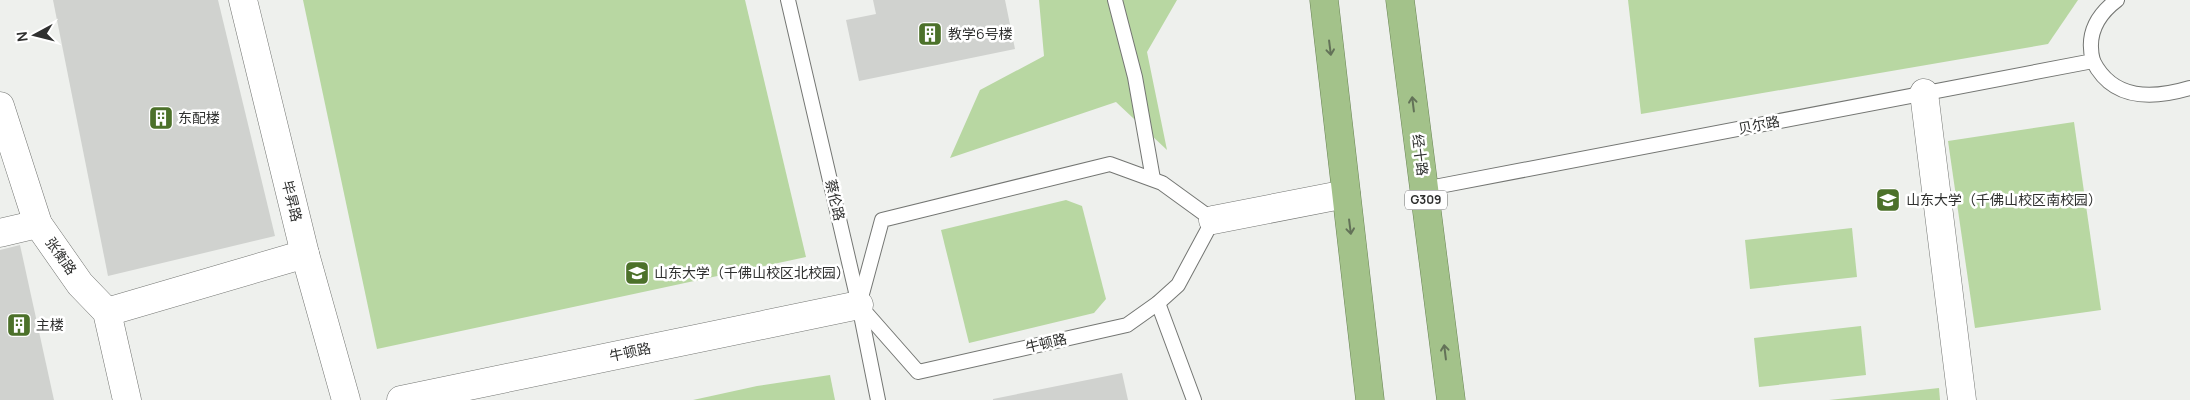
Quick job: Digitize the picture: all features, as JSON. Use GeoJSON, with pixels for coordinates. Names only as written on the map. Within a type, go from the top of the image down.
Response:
{"type":"FeatureCollection","features":[{"type":"Feature","properties":{"kind":"highway"},"geometry":{"type":"LineString","coordinates":[[1324,0],[1370,400]]}},
{"type":"Feature","properties":{"kind":"highway","name":"经十路"},"geometry":{"type":"LineString","coordinates":[[1400,0],[1451,400]]}},
{"type":"Feature","properties":{"kind":"street","name":"毕昇路"},"geometry":{"type":"LineString","coordinates":[[243,0],[306,254],[346,400]]}},
{"type":"Feature","properties":{"kind":"street"},"geometry":{"type":"LineString","coordinates":[[1924,93],[1962,400]]}},
{"type":"Feature","properties":{"kind":"street","name":"张衡路"},"geometry":{"type":"LineString","coordinates":[[0,106],[38,224],[80,284],[107,312]]}},
{"type":"Feature","properties":{"kind":"street"},"geometry":{"type":"LineString","coordinates":[[1213,220],[1346,194]]}},
{"type":"Feature","properties":{"kind":"street"},"geometry":{"type":"LineString","coordinates":[[0,233],[38,224]]}},
{"type":"Feature","properties":{"kind":"street"},"geometry":{"type":"LineString","coordinates":[[127,400],[107,312],[306,254]]}},
{"type":"Feature","properties":{"kind":"street","name":"牛顿路"},"geometry":{"type":"LineString","coordinates":[[401,400],[859,305]]}},
{"type":"Feature","properties":{"kind":"lane","name":"蔡伦路"},"geometry":{"type":"LineString","coordinates":[[788,0],[859,305],[878,400]]}},
{"type":"Feature","properties":{"kind":"lane"},"geometry":{"type":"LineString","coordinates":[[1115,0],[1135,77],[1153,179]]}},
{"type":"Feature","properties":{"kind":"lane"},"geometry":{"type":"LineString","coordinates":[[2117,0],[2104,10],[2092,29],[2090,51],[2098,71],[2115,86],[2139,95],[2165,96],[2190,88]]}},
{"type":"Feature","properties":{"kind":"lane","name":"贝尔路"},"geometry":{"type":"LineString","coordinates":[[1424,189],[2093,61]]}},
{"type":"Feature","properties":{"kind":"lane"},"geometry":{"type":"LineString","coordinates":[[859,305],[882,220],[1110,164],[1162,183],[1213,220]]}},
{"type":"Feature","properties":{"kind":"lane","name":"牛顿路"},"geometry":{"type":"LineString","coordinates":[[859,305],[918,372],[1127,325],[1158,303],[1178,285],[1213,220]]}},
{"type":"Feature","properties":{"kind":"lane"},"geometry":{"type":"LineString","coordinates":[[1158,303],[1194,400]]}},
{"type":"Feature","properties":{"kind":"green space"},"geometry":{"type":"Polygon","coordinates":[[[303,0],[745,0],[806,257],[377,349],[303,0]]]}},
{"type":"Feature","properties":{"kind":"green space"},"geometry":{"type":"Polygon","coordinates":[[[1039,0],[1177,0],[1147,52],[1167,150],[1116,102],[950,158],[980,90],[1044,56],[1039,0]]]}},
{"type":"Feature","properties":{"kind":"green space"},"geometry":{"type":"Polygon","coordinates":[[[1628,0],[2078,0],[2048,44],[1641,114],[1628,0]]]}},
{"type":"Feature","properties":{"kind":"green space"},"geometry":{"type":"Polygon","coordinates":[[[2074,122],[2101,310],[1975,328],[1948,141],[2074,122]]]}},
{"type":"Feature","properties":{"kind":"green space"},"geometry":{"type":"Polygon","coordinates":[[[1066,200],[1082,206],[1106,299],[1094,313],[969,343],[941,230],[1066,200]]]}},
{"type":"Feature","properties":{"kind":"green space"},"geometry":{"type":"Polygon","coordinates":[[[1852,228],[1857,277],[1750,289],[1745,240],[1852,228]]]}},
{"type":"Feature","properties":{"kind":"green space"},"geometry":{"type":"Polygon","coordinates":[[[1861,326],[1866,375],[1759,387],[1754,338],[1861,326]]]}},
{"type":"Feature","properties":{"kind":"green space"},"geometry":{"type":"Polygon","coordinates":[[[830,375],[835,400],[693,400],[757,386],[830,375]]]}},
{"type":"Feature","properties":{"kind":"green space"},"geometry":{"type":"Polygon","coordinates":[[[1939,388],[1940,400],[1829,400],[1939,388]]]}},
{"type":"Feature","properties":{"kind":"building","name":"东配楼"},"geometry":{"type":"Polygon","coordinates":[[[53,0],[218,0],[275,236],[108,276],[53,0]]]}},
{"type":"Feature","properties":{"kind":"building","name":"教学6号楼"},"geometry":{"type":"Polygon","coordinates":[[[873,0],[1005,0],[1015,49],[859,81],[846,20],[876,14],[873,0]]]}},
{"type":"Feature","properties":{"kind":"building","name":"主楼"},"geometry":{"type":"Polygon","coordinates":[[[20,245],[54,400],[0,400],[0,250],[20,245]]]}},
{"type":"Feature","properties":{"kind":"building"},"geometry":{"type":"Polygon","coordinates":[[[1122,373],[1128,400],[993,400],[993,399],[1122,373]]]}},
{"type":"Feature","properties":{"kind":"place","name":"教学6号楼"},"geometry":{"type":"Point","coordinates":[930,34]}},
{"type":"Feature","properties":{"kind":"place","name":"东配楼"},"geometry":{"type":"Point","coordinates":[161,118]}},
{"type":"Feature","properties":{"kind":"place","name":"山东大学（千佛山校区南校园）"},"geometry":{"type":"Point","coordinates":[1888,200]}},
{"type":"Feature","properties":{"kind":"place","name":"山东大学（千佛山校区北校园）"},"geometry":{"type":"Point","coordinates":[637,273]}},
{"type":"Feature","properties":{"kind":"place","name":"主楼"},"geometry":{"type":"Point","coordinates":[19,325]}}]}
